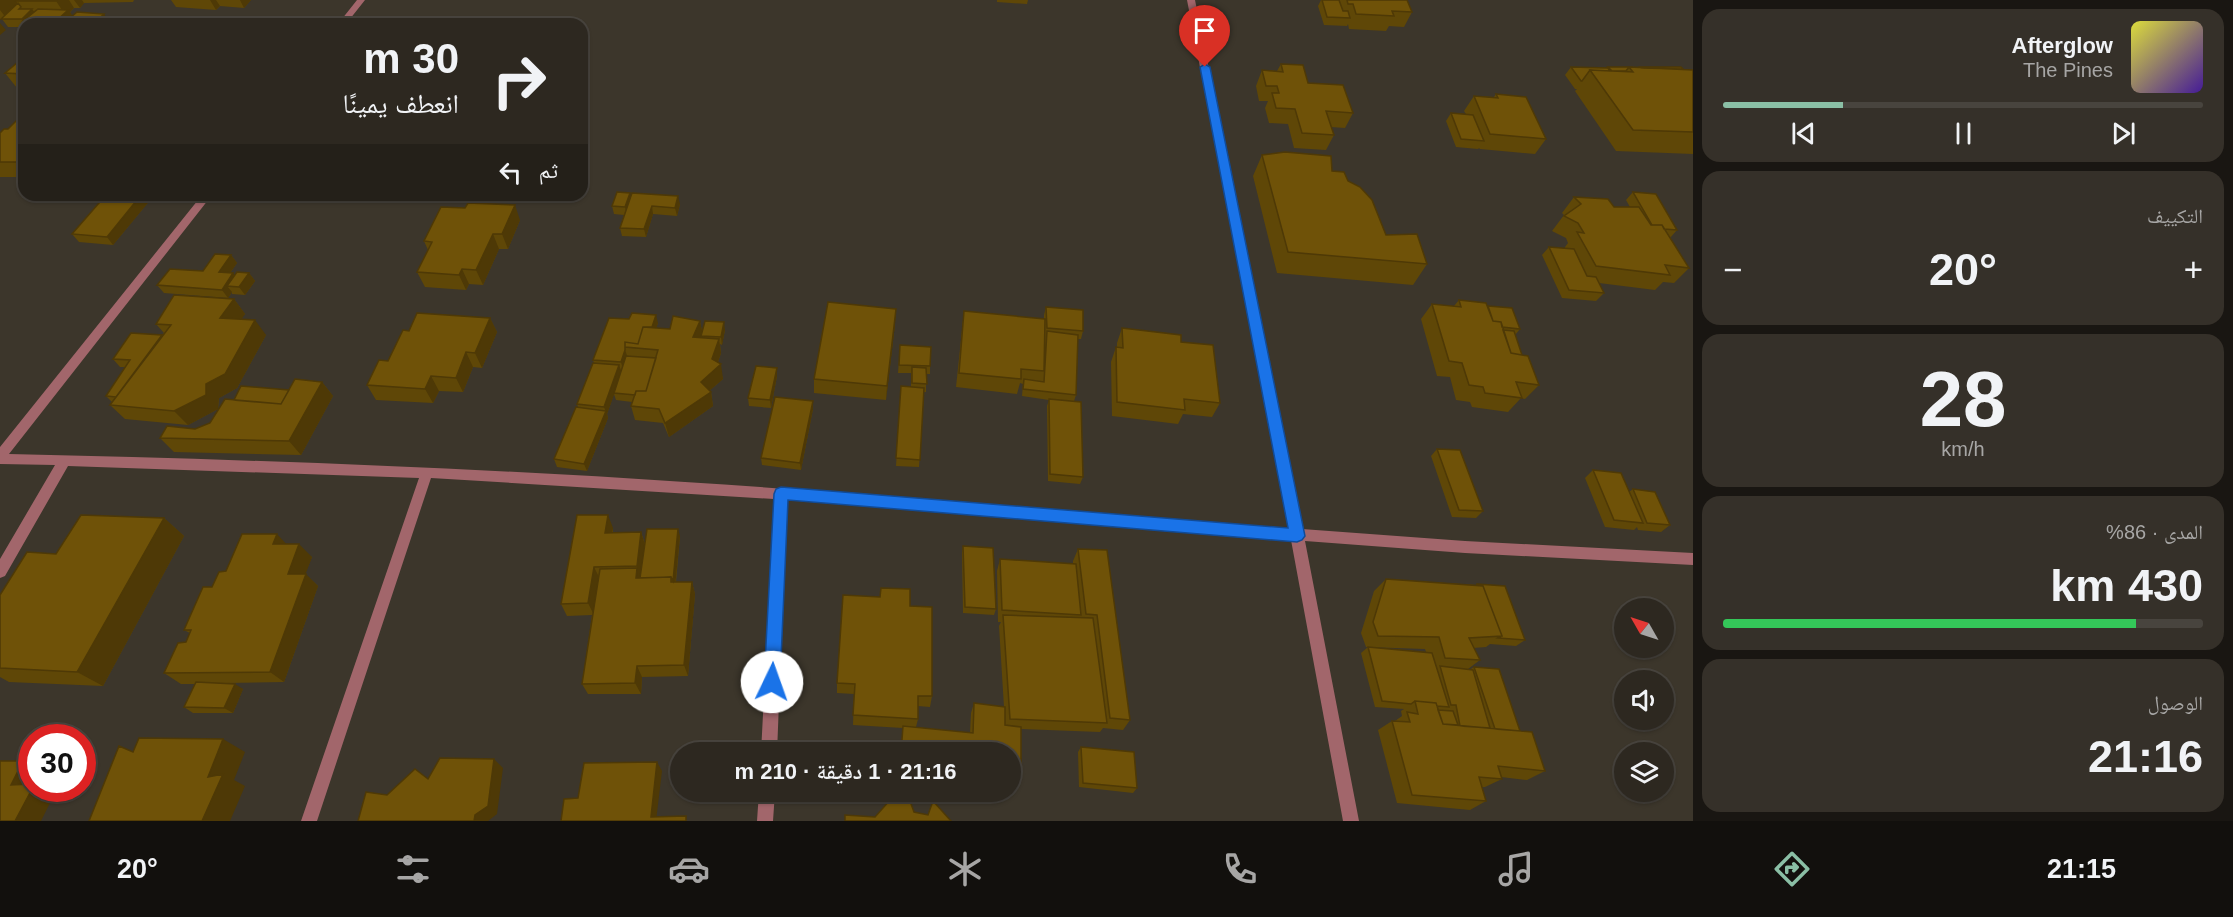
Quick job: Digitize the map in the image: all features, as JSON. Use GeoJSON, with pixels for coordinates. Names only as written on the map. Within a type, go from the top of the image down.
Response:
{"type":"FeatureCollection","features":[{"type":"Feature","properties":{"kind":"street"},"geometry":{"type":"LineString","coordinates":[[347,18],[361,0]]}},
{"type":"Feature","properties":{"kind":"street"},"geometry":{"type":"LineString","coordinates":[[1191,0],[1351,821]]}},
{"type":"Feature","properties":{"kind":"street"},"geometry":{"type":"LineString","coordinates":[[0,457],[202,201]]}},
{"type":"Feature","properties":{"kind":"street"},"geometry":{"type":"LineString","coordinates":[[0,457],[427,472],[781,494],[1297,536],[1557,554],[1693,559]]}},
{"type":"Feature","properties":{"kind":"street"},"geometry":{"type":"LineString","coordinates":[[0,572],[65,460]]}},
{"type":"Feature","properties":{"kind":"street"},"geometry":{"type":"LineString","coordinates":[[309,821],[427,472]]}},
{"type":"Feature","properties":{"kind":"street"},"geometry":{"type":"LineString","coordinates":[[770,742],[781,494]]}},
{"type":"Feature","properties":{"kind":"street"},"geometry":{"type":"LineString","coordinates":[[765,821],[766,802]]}},
{"type":"Feature","properties":{"kind":"building"},"geometry":{"type":"Polygon","coordinates":[[[17,0],[57,0],[16,1],[17,0]]]}},
{"type":"Feature","properties":{"kind":"building"},"geometry":{"type":"Polygon","coordinates":[[[1322,0],[1339,0],[1343,11],[1348,11],[1350,18],[1327,17],[1322,0]]]}},
{"type":"Feature","properties":{"kind":"building"},"geometry":{"type":"Polygon","coordinates":[[[1347,0],[1407,0],[1412,12],[1392,11],[1394,16],[1356,14],[1353,4],[1348,4],[1347,0]]]}},
{"type":"Feature","properties":{"kind":"building"},"geometry":{"type":"Polygon","coordinates":[[[18,3],[21,7],[19,9],[32,9],[23,18],[1,19],[18,3]]]}},
{"type":"Feature","properties":{"kind":"building"},"geometry":{"type":"Polygon","coordinates":[[[38,9],[68,10],[59,18],[27,18],[38,9]]]}},
{"type":"Feature","properties":{"kind":"building"},"geometry":{"type":"Polygon","coordinates":[[[77,12],[104,14],[100,18],[70,18],[77,12]]]}},
{"type":"Feature","properties":{"kind":"building"},"geometry":{"type":"Polygon","coordinates":[[[18,62],[18,74],[5,73],[18,62]]]}},
{"type":"Feature","properties":{"kind":"building"},"geometry":{"type":"Polygon","coordinates":[[[1281,64],[1303,65],[1308,83],[1343,85],[1353,113],[1326,111],[1334,135],[1302,133],[1295,109],[1276,108],[1272,93],[1279,93],[1277,86],[1266,86],[1262,70],[1283,72],[1281,64]]]}},
{"type":"Feature","properties":{"kind":"building"},"geometry":{"type":"Polygon","coordinates":[[[1571,67],[1608,68],[1610,71],[1590,70],[1581,81],[1571,67]]]}},
{"type":"Feature","properties":{"kind":"building"},"geometry":{"type":"Polygon","coordinates":[[[1608,67],[1629,67],[1626,71],[1612,71],[1608,67]]]}},
{"type":"Feature","properties":{"kind":"building"},"geometry":{"type":"Polygon","coordinates":[[[1629,67],[1693,70],[1693,132],[1633,130],[1590,70],[1633,72],[1629,67]]]}},
{"type":"Feature","properties":{"kind":"building"},"geometry":{"type":"Polygon","coordinates":[[[1681,67],[1683,69],[1641,68],[1681,67]]]}},
{"type":"Feature","properties":{"kind":"building"},"geometry":{"type":"Polygon","coordinates":[[[1496,94],[1526,97],[1546,139],[1490,134],[1474,96],[1498,98],[1496,94]]]}},
{"type":"Feature","properties":{"kind":"building"},"geometry":{"type":"Polygon","coordinates":[[[1451,113],[1473,115],[1484,141],[1461,139],[1451,113]]]}},
{"type":"Feature","properties":{"kind":"building"},"geometry":{"type":"Polygon","coordinates":[[[18,119],[18,162],[0,162],[0,133],[18,119]]]}},
{"type":"Feature","properties":{"kind":"building"},"geometry":{"type":"Polygon","coordinates":[[[1285,152],[1331,156],[1332,171],[1344,172],[1348,181],[1360,187],[1372,200],[1386,235],[1417,234],[1427,264],[1288,252],[1262,155],[1285,152]]]}},
{"type":"Feature","properties":{"kind":"building"},"geometry":{"type":"Polygon","coordinates":[[[617,192],[630,193],[625,207],[612,206],[617,192]]]}},
{"type":"Feature","properties":{"kind":"building"},"geometry":{"type":"Polygon","coordinates":[[[1633,192],[1656,194],[1677,230],[1664,229],[1662,225],[1652,225],[1633,192]]]}},
{"type":"Feature","properties":{"kind":"building"},"geometry":{"type":"Polygon","coordinates":[[[632,193],[678,196],[675,208],[652,206],[644,229],[620,228],[632,193]]]}},
{"type":"Feature","properties":{"kind":"building"},"geometry":{"type":"Polygon","coordinates":[[[1574,197],[1608,199],[1614,207],[1639,207],[1651,225],[1662,225],[1689,268],[1665,265],[1670,275],[1596,266],[1577,232],[1584,233],[1578,223],[1564,216],[1581,204],[1574,197]]]}},
{"type":"Feature","properties":{"kind":"building"},"geometry":{"type":"Polygon","coordinates":[[[101,201],[136,201],[107,237],[72,234],[101,201]]]}},
{"type":"Feature","properties":{"kind":"building"},"geometry":{"type":"Polygon","coordinates":[[[468,203],[515,205],[502,234],[493,234],[476,270],[462,269],[459,275],[417,272],[432,242],[424,241],[441,207],[465,208],[468,203]]]}},
{"type":"Feature","properties":{"kind":"building"},"geometry":{"type":"Polygon","coordinates":[[[1549,247],[1574,249],[1587,276],[1596,277],[1604,293],[1569,290],[1549,247]]]}},
{"type":"Feature","properties":{"kind":"building"},"geometry":{"type":"Polygon","coordinates":[[[215,254],[231,255],[219,272],[233,273],[222,290],[157,285],[170,269],[203,271],[215,254]]]}},
{"type":"Feature","properties":{"kind":"building"},"geometry":{"type":"Polygon","coordinates":[[[237,272],[249,273],[239,287],[227,286],[237,272]]]}},
{"type":"Feature","properties":{"kind":"building"},"geometry":{"type":"Polygon","coordinates":[[[174,295],[234,299],[220,318],[255,320],[225,374],[206,384],[206,395],[174,411],[110,405],[171,325],[156,324],[174,295]]]}},
{"type":"Feature","properties":{"kind":"building"},"geometry":{"type":"Polygon","coordinates":[[[1459,300],[1486,303],[1493,321],[1501,322],[1511,353],[1528,356],[1539,385],[1516,382],[1522,398],[1485,393],[1483,387],[1469,385],[1462,363],[1449,361],[1432,304],[1461,307],[1459,300]]]}},
{"type":"Feature","properties":{"kind":"building"},"geometry":{"type":"Polygon","coordinates":[[[828,302],[896,309],[887,386],[814,379],[828,302]]]}},
{"type":"Feature","properties":{"kind":"building"},"geometry":{"type":"Polygon","coordinates":[[[1488,306],[1512,308],[1520,329],[1502,327],[1501,322],[1493,321],[1488,306]]]}},
{"type":"Feature","properties":{"kind":"building"},"geometry":{"type":"Polygon","coordinates":[[[1046,307],[1083,310],[1083,331],[1047,328],[1046,307]]]}},
{"type":"Feature","properties":{"kind":"building"},"geometry":{"type":"Polygon","coordinates":[[[964,311],[1045,319],[1044,371],[1021,369],[1021,379],[959,373],[964,311]]]}},
{"type":"Feature","properties":{"kind":"building"},"geometry":{"type":"Polygon","coordinates":[[[417,313],[490,318],[475,353],[466,352],[456,378],[431,376],[425,389],[367,385],[379,360],[388,361],[403,330],[409,331],[417,313]]]}},
{"type":"Feature","properties":{"kind":"building"},"geometry":{"type":"Polygon","coordinates":[[[632,313],[656,315],[652,327],[643,327],[638,344],[625,342],[621,362],[593,360],[609,318],[629,319],[632,313]]]}},
{"type":"Feature","properties":{"kind":"building"},"geometry":{"type":"Polygon","coordinates":[[[673,316],[700,321],[693,337],[719,339],[712,359],[721,364],[701,382],[711,392],[665,423],[659,409],[631,406],[636,391],[646,391],[658,350],[625,347],[625,342],[638,344],[643,327],[670,329],[673,316]]]}},
{"type":"Feature","properties":{"kind":"building"},"geometry":{"type":"Polygon","coordinates":[[[705,321],[724,322],[721,337],[701,336],[705,321]]]}},
{"type":"Feature","properties":{"kind":"building"},"geometry":{"type":"Polygon","coordinates":[[[1122,328],[1181,335],[1181,342],[1213,345],[1220,403],[1184,399],[1185,410],[1117,402],[1116,347],[1123,348],[1122,328]]]}},
{"type":"Feature","properties":{"kind":"building"},"geometry":{"type":"Polygon","coordinates":[[[1503,330],[1514,331],[1522,355],[1511,353],[1503,330]]]}},
{"type":"Feature","properties":{"kind":"building"},"geometry":{"type":"Polygon","coordinates":[[[1047,331],[1078,335],[1076,395],[1023,389],[1024,379],[1044,382],[1047,331]]]}},
{"type":"Feature","properties":{"kind":"building"},"geometry":{"type":"Polygon","coordinates":[[[131,333],[162,335],[116,397],[106,396],[130,360],[113,359],[131,333]]]}},
{"type":"Feature","properties":{"kind":"building"},"geometry":{"type":"Polygon","coordinates":[[[900,345],[931,347],[930,366],[899,365],[900,345]]]}},
{"type":"Feature","properties":{"kind":"building"},"geometry":{"type":"Polygon","coordinates":[[[626,356],[656,358],[646,391],[636,391],[635,395],[614,393],[626,356]]]}},
{"type":"Feature","properties":{"kind":"building"},"geometry":{"type":"Polygon","coordinates":[[[593,363],[619,365],[604,407],[577,404],[593,363]]]}},
{"type":"Feature","properties":{"kind":"building"},"geometry":{"type":"Polygon","coordinates":[[[756,366],[777,368],[770,400],[748,398],[756,366]]]}},
{"type":"Feature","properties":{"kind":"building"},"geometry":{"type":"Polygon","coordinates":[[[912,367],[926,368],[927,384],[912,383],[912,367]]]}},
{"type":"Feature","properties":{"kind":"building"},"geometry":{"type":"Polygon","coordinates":[[[295,379],[322,382],[289,441],[160,438],[167,426],[195,429],[210,423],[225,399],[281,404],[295,379]]]}},
{"type":"Feature","properties":{"kind":"building"},"geometry":{"type":"Polygon","coordinates":[[[241,386],[289,390],[281,404],[234,400],[241,386]]]}},
{"type":"Feature","properties":{"kind":"building"},"geometry":{"type":"Polygon","coordinates":[[[901,386],[924,388],[920,460],[896,458],[901,386]]]}},
{"type":"Feature","properties":{"kind":"building"},"geometry":{"type":"Polygon","coordinates":[[[775,397],[813,401],[800,463],[761,458],[775,397]]]}},
{"type":"Feature","properties":{"kind":"building"},"geometry":{"type":"Polygon","coordinates":[[[1049,399],[1081,402],[1083,477],[1050,474],[1049,399]]]}},
{"type":"Feature","properties":{"kind":"building"},"geometry":{"type":"Polygon","coordinates":[[[576,407],[606,411],[584,464],[554,459],[576,407]]]}},
{"type":"Feature","properties":{"kind":"building"},"geometry":{"type":"Polygon","coordinates":[[[1437,449],[1460,450],[1483,511],[1459,510],[1437,449]]]}},
{"type":"Feature","properties":{"kind":"building"},"geometry":{"type":"Polygon","coordinates":[[[1593,470],[1621,473],[1643,523],[1614,520],[1593,470]]]}},
{"type":"Feature","properties":{"kind":"building"},"geometry":{"type":"Polygon","coordinates":[[[1633,489],[1655,492],[1670,525],[1647,523],[1633,489]]]}},
{"type":"Feature","properties":{"kind":"building"},"geometry":{"type":"Polygon","coordinates":[[[81,515],[164,518],[77,672],[0,668],[0,595],[27,552],[56,554],[81,515]]]}},
{"type":"Feature","properties":{"kind":"building"},"geometry":{"type":"Polygon","coordinates":[[[577,515],[608,515],[605,533],[641,532],[637,566],[594,567],[588,603],[561,604],[577,515]]]}},
{"type":"Feature","properties":{"kind":"building"},"geometry":{"type":"Polygon","coordinates":[[[647,529],[678,529],[673,581],[671,577],[640,578],[647,529]]]}},
{"type":"Feature","properties":{"kind":"building"},"geometry":{"type":"Polygon","coordinates":[[[242,534],[277,534],[273,544],[299,544],[288,574],[306,574],[270,672],[164,673],[178,643],[186,642],[191,630],[184,630],[203,587],[212,587],[219,572],[226,571],[242,534]]]}},
{"type":"Feature","properties":{"kind":"building"},"geometry":{"type":"Polygon","coordinates":[[[963,546],[993,548],[996,609],[965,607],[963,546]]]}},
{"type":"Feature","properties":{"kind":"building"},"geometry":{"type":"Polygon","coordinates":[[[1078,549],[1107,550],[1130,720],[1110,718],[1097,615],[1086,614],[1078,549]]]}},
{"type":"Feature","properties":{"kind":"building"},"geometry":{"type":"Polygon","coordinates":[[[1000,559],[1076,564],[1081,615],[1002,610],[1000,559]]]}},
{"type":"Feature","properties":{"kind":"building"},"geometry":{"type":"Polygon","coordinates":[[[637,568],[636,578],[671,577],[671,582],[692,582],[684,665],[637,666],[635,683],[582,684],[600,569],[637,568]]]}},
{"type":"Feature","properties":{"kind":"building"},"geometry":{"type":"Polygon","coordinates":[[[1386,579],[1483,586],[1502,636],[1469,638],[1480,660],[1445,658],[1439,637],[1378,636],[1373,622],[1386,579]]]}},
{"type":"Feature","properties":{"kind":"building"},"geometry":{"type":"Polygon","coordinates":[[[1477,584],[1505,586],[1525,640],[1498,638],[1502,636],[1483,586],[1477,584]]]}},
{"type":"Feature","properties":{"kind":"building"},"geometry":{"type":"Polygon","coordinates":[[[881,588],[910,589],[910,606],[932,607],[932,696],[918,696],[918,719],[853,715],[855,684],[837,683],[843,595],[880,597],[881,588]]]}},
{"type":"Feature","properties":{"kind":"building"},"geometry":{"type":"Polygon","coordinates":[[[1003,615],[1093,618],[1107,723],[1010,719],[1003,615]]]}},
{"type":"Feature","properties":{"kind":"building"},"geometry":{"type":"Polygon","coordinates":[[[1368,647],[1432,653],[1449,707],[1415,701],[1411,704],[1382,701],[1368,647]]]}},
{"type":"Feature","properties":{"kind":"building"},"geometry":{"type":"Polygon","coordinates":[[[1440,666],[1473,670],[1490,728],[1460,726],[1456,705],[1451,705],[1440,666]]]}},
{"type":"Feature","properties":{"kind":"building"},"geometry":{"type":"Polygon","coordinates":[[[1474,667],[1499,669],[1520,731],[1495,729],[1474,667]]]}},
{"type":"Feature","properties":{"kind":"building"},"geometry":{"type":"Polygon","coordinates":[[[196,682],[235,684],[224,708],[184,707],[196,682]]]}},
{"type":"Feature","properties":{"kind":"building"},"geometry":{"type":"Polygon","coordinates":[[[1415,701],[1436,703],[1443,724],[1532,732],[1545,771],[1498,766],[1502,779],[1479,777],[1486,801],[1412,795],[1392,721],[1410,722],[1407,712],[1418,714],[1415,701]]]}},
{"type":"Feature","properties":{"kind":"building"},"geometry":{"type":"Polygon","coordinates":[[[974,703],[1005,707],[1005,725],[1021,727],[1021,742],[902,742],[903,726],[973,733],[974,703]]]}},
{"type":"Feature","properties":{"kind":"building"},"geometry":{"type":"Polygon","coordinates":[[[1438,710],[1453,711],[1458,725],[1443,724],[1438,710]]]}},
{"type":"Feature","properties":{"kind":"building"},"geometry":{"type":"Polygon","coordinates":[[[139,738],[223,739],[208,777],[223,774],[202,821],[89,821],[119,746],[133,752],[139,738]]]}},
{"type":"Feature","properties":{"kind":"building"},"geometry":{"type":"Polygon","coordinates":[[[1081,747],[1134,752],[1137,788],[1083,783],[1081,747]]]}},
{"type":"Feature","properties":{"kind":"building"},"geometry":{"type":"Polygon","coordinates":[[[440,758],[494,759],[488,806],[475,815],[474,821],[358,821],[366,792],[387,795],[415,769],[428,779],[440,758]]]}},
{"type":"Feature","properties":{"kind":"building"},"geometry":{"type":"Polygon","coordinates":[[[0,761],[18,761],[18,771],[11,785],[18,785],[18,802],[25,802],[15,821],[0,821],[0,761]]]}},
{"type":"Feature","properties":{"kind":"building"},"geometry":{"type":"Polygon","coordinates":[[[657,762],[651,817],[686,816],[686,821],[561,821],[564,799],[578,798],[584,763],[657,762]]]}},
{"type":"Feature","properties":{"kind":"building"},"geometry":{"type":"Polygon","coordinates":[[[888,802],[910,802],[914,812],[928,815],[934,802],[951,821],[845,821],[845,815],[875,817],[888,802]]]}},
{"type":"Feature","properties":{"kind":"route"},"geometry":{"type":"LineString","coordinates":[[772,682],[781,494],[1297,536],[1205,67]]}}]}
